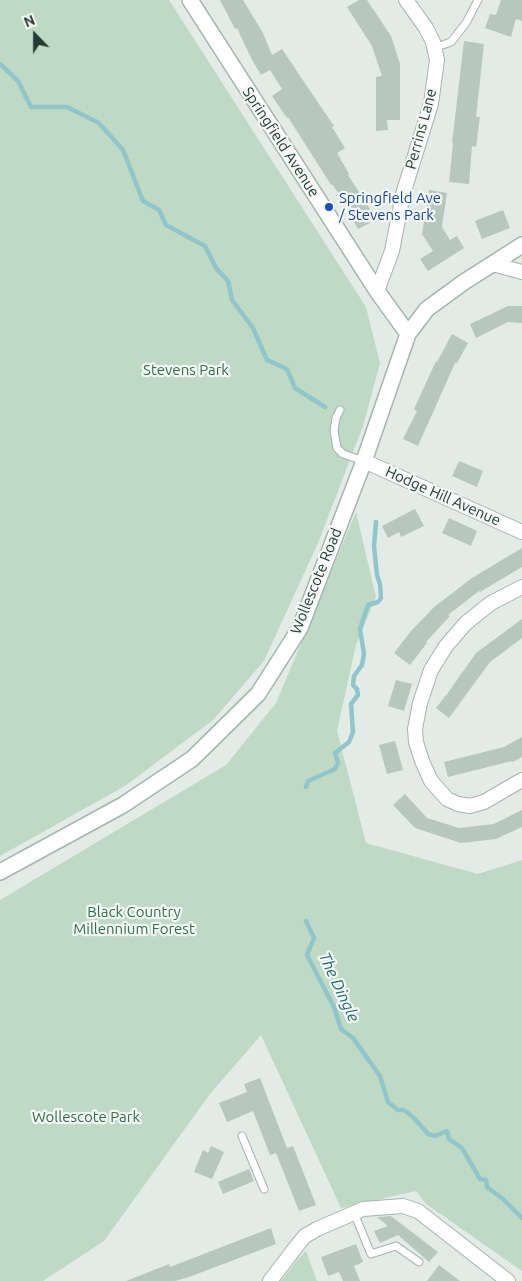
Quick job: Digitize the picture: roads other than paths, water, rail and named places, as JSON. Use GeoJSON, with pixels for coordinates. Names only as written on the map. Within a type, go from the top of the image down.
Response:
{"type":"FeatureCollection","features":[{"type":"Feature","properties":{"kind":"street","name":"Springfield Avenue"},"geometry":{"type":"LineString","coordinates":[[190,0],[377,291],[408,334]]}},
{"type":"Feature","properties":{"kind":"street","name":"Perrins Lane"},"geometry":{"type":"LineString","coordinates":[[377,291],[392,251],[403,194],[431,104],[437,60],[426,28],[409,1]]}},
{"type":"Feature","properties":{"kind":"street","name":"Wollescote Road"},"geometry":{"type":"LineString","coordinates":[[0,872],[123,805],[192,759],[258,694],[300,628],[364,461],[408,334],[427,309],[464,282],[522,245]]}},
{"type":"Feature","properties":{"kind":"street"},"geometry":{"type":"LineString","coordinates":[[493,264],[522,272]]}},
{"type":"Feature","properties":{"kind":"street","name":"Hodge Hill Avenue"},"geometry":{"type":"LineString","coordinates":[[364,461],[522,532]]}},
{"type":"Feature","properties":{"kind":"street"},"geometry":{"type":"LineString","coordinates":[[522,587],[491,602],[466,623],[446,646],[431,670],[420,703],[415,729],[416,742],[431,781],[447,798],[458,804],[470,806],[484,802],[522,780]]}},
{"type":"Feature","properties":{"kind":"street"},"geometry":{"type":"LineString","coordinates":[[270,1281],[305,1236],[317,1229],[363,1210],[403,1206],[418,1211],[504,1280]]}},
{"type":"Feature","properties":{"kind":"lane"},"geometry":{"type":"LineString","coordinates":[[434,48],[451,42],[466,23],[478,0]]}},
{"type":"Feature","properties":{"kind":"lane"},"geometry":{"type":"LineString","coordinates":[[340,410],[336,418],[334,431],[337,448],[343,454],[364,461]]}},
{"type":"Feature","properties":{"kind":"lane"},"geometry":{"type":"LineString","coordinates":[[242,1136],[264,1189]]}},
{"type":"Feature","properties":{"kind":"lane"},"geometry":{"type":"LineString","coordinates":[[354,1213],[371,1254],[396,1246],[418,1262]]}},
{"type":"Feature","properties":{"kind":"waterway"},"geometry":{"type":"LineString","coordinates":[[0,64],[18,81],[31,107],[67,107],[99,123],[123,150],[143,201],[159,210],[166,225],[205,246],[216,268],[228,281],[232,300],[253,328],[267,360],[287,369],[295,388],[325,407]]}},
{"type":"Feature","properties":{"kind":"waterway","name":"The Dingle"},"geometry":{"type":"LineString","coordinates":[[306,787],[308,781],[335,769],[338,763],[335,753],[349,742],[353,732],[351,704],[358,695],[357,689],[353,685],[354,676],[362,665],[364,654],[360,629],[368,605],[378,602],[381,598],[374,546],[376,522]]}},
{"type":"Feature","properties":{"kind":"waterway","name":"The Dingle"},"geometry":{"type":"LineString","coordinates":[[306,921],[314,938],[307,955],[334,1007],[341,1029],[353,1038],[380,1076],[388,1102],[398,1110],[404,1110],[428,1134],[435,1136],[447,1131],[449,1139],[462,1148],[480,1179],[486,1180],[487,1187],[503,1199],[522,1218]]}},
{"type":"Feature","properties":{"kind":"place","name":"Springfield Ave / Stevens Park"},"geometry":{"type":"Point","coordinates":[329,207]}},
{"type":"Feature","properties":{"kind":"park label","name":"Stevens Park"},"geometry":{"type":"Point","coordinates":[186,370]}},
{"type":"Feature","properties":{"kind":"park label","name":"Black Country Millennium Forest"},"geometry":{"type":"Point","coordinates":[134,920]}},
{"type":"Feature","properties":{"kind":"park label","name":"Wollescote Park"},"geometry":{"type":"Point","coordinates":[86,1117]}}]}
